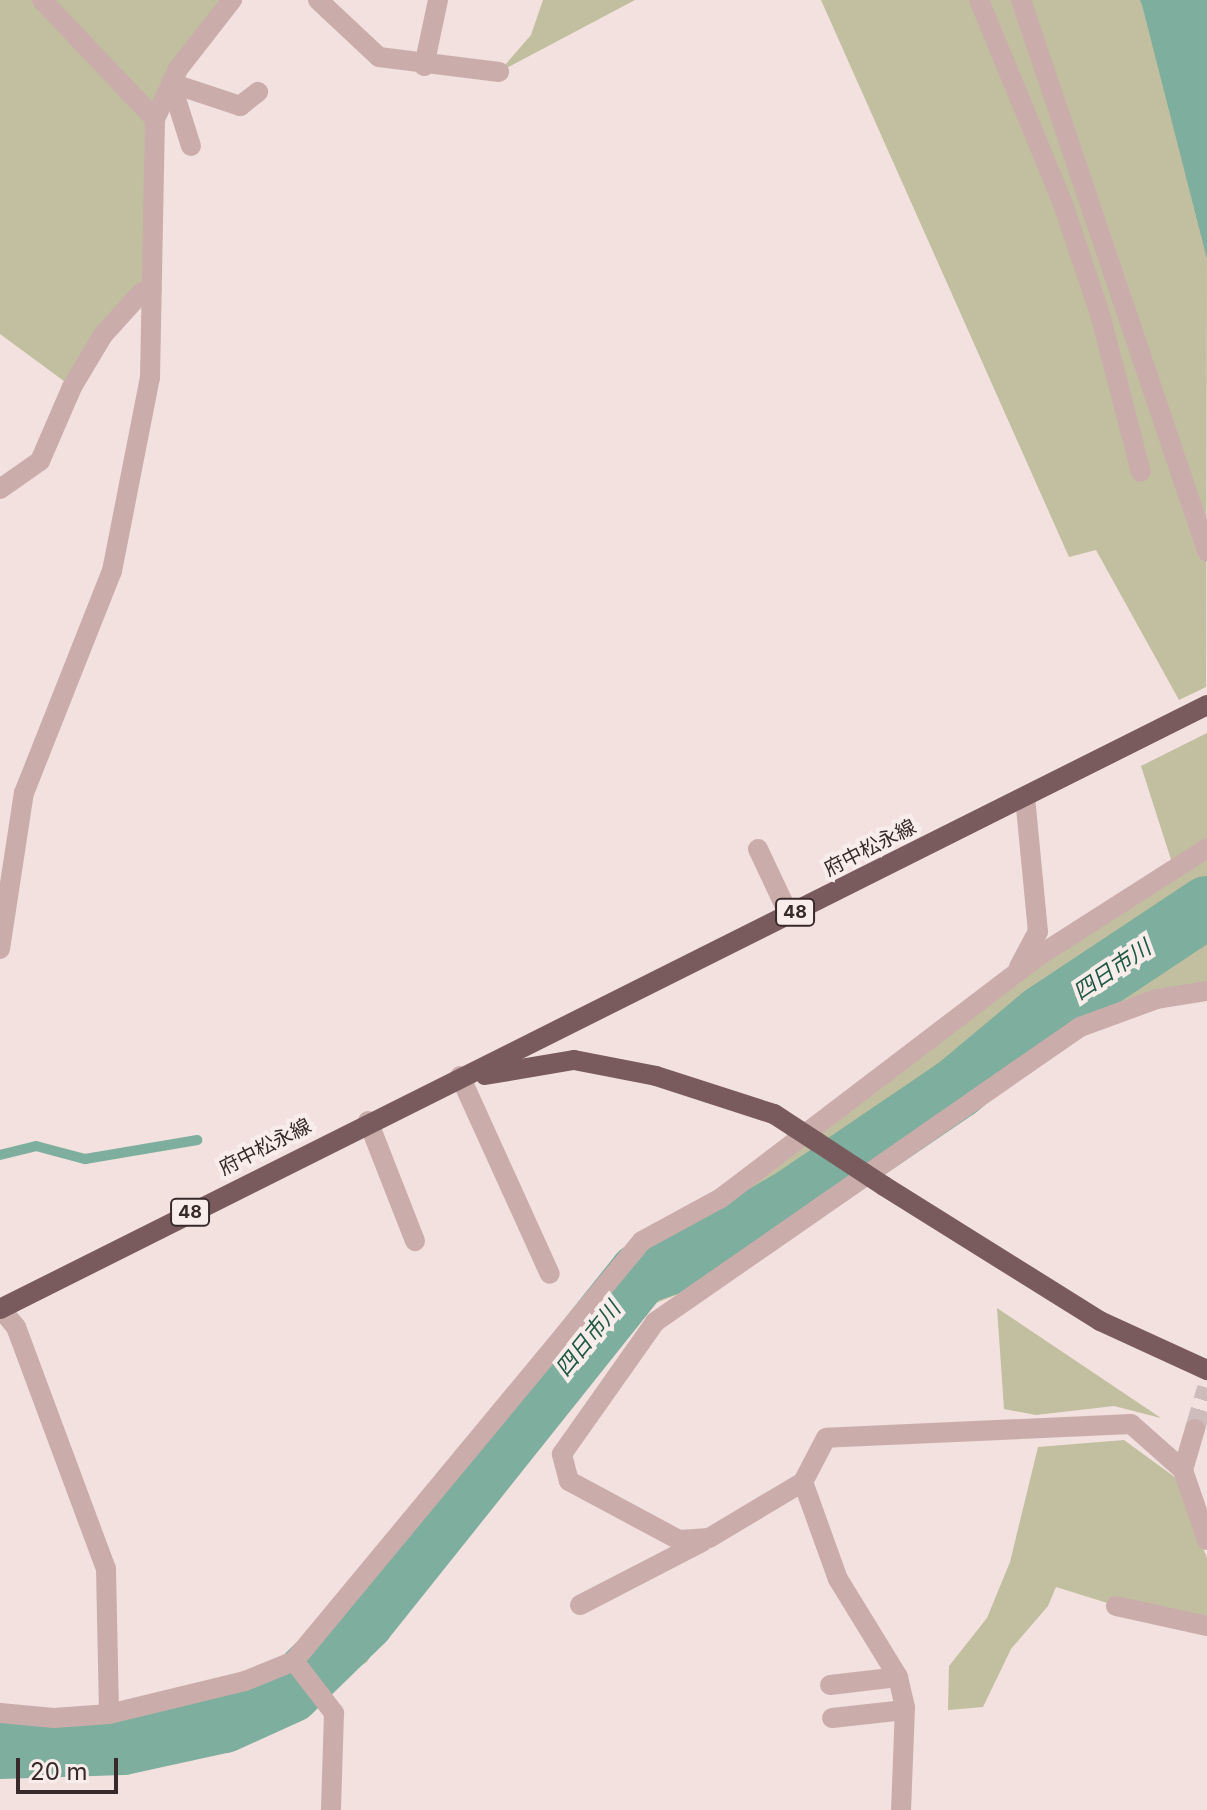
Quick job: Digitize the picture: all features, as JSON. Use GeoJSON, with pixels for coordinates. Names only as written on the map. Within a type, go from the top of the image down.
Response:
{"type":"FeatureCollection","features":[{"type":"Feature","properties":{"kind":"main road","name":"府中松永線"},"geometry":{"type":"LineString","coordinates":[[0,1309],[374,1118],[462,1079],[1207,705]]}},
{"type":"Feature","properties":{"kind":"main road","name":"府中松永線"},"geometry":{"type":"LineString","coordinates":[[462,1079],[505,1068],[574,1060],[656,1076],[774,1114],[1100,1321],[1207,1370]]}},
{"type":"Feature","properties":{"kind":"street"},"geometry":{"type":"LineString","coordinates":[[42,0],[155,119]]}},
{"type":"Feature","properties":{"kind":"street"},"geometry":{"type":"LineString","coordinates":[[0,949],[24,793],[112,571],[150,378],[155,119],[171,83],[232,0]]}},
{"type":"Feature","properties":{"kind":"street"},"geometry":{"type":"LineString","coordinates":[[318,0],[379,57],[424,66],[499,72]]}},
{"type":"Feature","properties":{"kind":"street"},"geometry":{"type":"LineString","coordinates":[[424,66],[438,0]]}},
{"type":"Feature","properties":{"kind":"street"},"geometry":{"type":"LineString","coordinates":[[979,0],[1062,201],[1100,314],[1141,472]]}},
{"type":"Feature","properties":{"kind":"street"},"geometry":{"type":"LineString","coordinates":[[1021,0],[1207,551]]}},
{"type":"Feature","properties":{"kind":"street"},"geometry":{"type":"LineString","coordinates":[[171,83],[240,106],[258,92]]}},
{"type":"Feature","properties":{"kind":"street"},"geometry":{"type":"LineString","coordinates":[[171,83],[191,146]]}},
{"type":"Feature","properties":{"kind":"street"},"geometry":{"type":"LineString","coordinates":[[1062,201],[1087,195]]}},
{"type":"Feature","properties":{"kind":"street"},"geometry":{"type":"LineString","coordinates":[[0,489],[40,461],[72,387],[103,335],[142,292],[152,290]]}},
{"type":"Feature","properties":{"kind":"street"},"geometry":{"type":"LineString","coordinates":[[1014,975],[1038,932],[1025,797]]}},
{"type":"Feature","properties":{"kind":"street"},"geometry":{"type":"LineString","coordinates":[[0,1713],[54,1718],[109,1714],[245,1681],[294,1661],[642,1241],[721,1198],[812,1139],[1014,975],[1207,848]]}},
{"type":"Feature","properties":{"kind":"street"},"geometry":{"type":"LineString","coordinates":[[758,849],[789,915]]}},
{"type":"Feature","properties":{"kind":"street"},"geometry":{"type":"LineString","coordinates":[[709,1538],[679,1540],[569,1481],[562,1454],[655,1322],[1080,1027],[1157,999],[1207,991]]}},
{"type":"Feature","properties":{"kind":"street"},"geometry":{"type":"LineString","coordinates":[[462,1079],[550,1274]]}},
{"type":"Feature","properties":{"kind":"street"},"geometry":{"type":"LineString","coordinates":[[374,1118],[415,1241]]}},
{"type":"Feature","properties":{"kind":"street"},"geometry":{"type":"LineString","coordinates":[[0,1309],[16,1327],[106,1569],[109,1714]]}},
{"type":"Feature","properties":{"kind":"street"},"geometry":{"type":"LineString","coordinates":[[580,1605],[709,1538],[803,1482],[826,1438],[1131,1424],[1183,1470],[1207,1540]]}},
{"type":"Feature","properties":{"kind":"street"},"geometry":{"type":"LineString","coordinates":[[1183,1470],[1195,1429]]}},
{"type":"Feature","properties":{"kind":"street"},"geometry":{"type":"LineString","coordinates":[[803,1482],[838,1579],[898,1677],[905,1710],[901,1810]]}},
{"type":"Feature","properties":{"kind":"street"},"geometry":{"type":"LineString","coordinates":[[1116,1606],[1207,1626]]}},
{"type":"Feature","properties":{"kind":"street"},"geometry":{"type":"LineString","coordinates":[[294,1661],[334,1713],[331,1810]]}},
{"type":"Feature","properties":{"kind":"street"},"geometry":{"type":"LineString","coordinates":[[830,1685],[898,1677]]}},
{"type":"Feature","properties":{"kind":"street"},"geometry":{"type":"LineString","coordinates":[[832,1718],[905,1710]]}},
{"type":"Feature","properties":{"kind":"shaded area"},"geometry":{"type":"Polygon","coordinates":[[[0,0],[232,0],[155,119],[153,266],[72,387],[0,334],[0,0]]]}},
{"type":"Feature","properties":{"kind":"shaded area"},"geometry":{"type":"Polygon","coordinates":[[[543,0],[635,0],[499,72],[531,35],[543,0]]]}},
{"type":"Feature","properties":{"kind":"shaded area"},"geometry":{"type":"Polygon","coordinates":[[[821,0],[1141,0],[1207,253],[1206,687],[1179,700],[1096,550],[1069,557],[821,0]]]}},
{"type":"Feature","properties":{"kind":"shaded area"},"geometry":{"type":"Polygon","coordinates":[[[1140,0],[1207,0],[1207,259],[1142,5],[1140,0]]]}},
{"type":"Feature","properties":{"kind":"shaded area"},"geometry":{"type":"Polygon","coordinates":[[[1207,733],[1207,991],[1080,1027],[901,1152],[732,1255],[699,1286],[656,1303],[409,1594],[367,1662],[319,1693],[217,1741],[84,1768],[0,1766],[0,1713],[54,1718],[294,1661],[642,1241],[721,1198],[1174,869],[1141,766],[1207,733]]]}},
{"type":"Feature","properties":{"kind":"shaded area"},"geometry":{"type":"Polygon","coordinates":[[[997,1308],[1161,1418],[1114,1406],[1036,1415],[1004,1409],[997,1308]]]}},
{"type":"Feature","properties":{"kind":"shaded area"},"geometry":{"type":"Polygon","coordinates":[[[1124,1440],[1176,1478],[1207,1558],[1207,1621],[1117,1606],[1056,1587],[1048,1606],[1011,1649],[983,1707],[948,1710],[949,1666],[987,1618],[1010,1562],[1038,1447],[1124,1440]]]}},
{"type":"Feature","properties":{"kind":"waterway","name":"四日市川"},"geometry":{"type":"LineString","coordinates":[[0,1748],[123,1744],[224,1722],[290,1692],[363,1621],[640,1274],[701,1253],[795,1198],[957,1088],[1043,1016],[1207,907]]}},
{"type":"Feature","properties":{"kind":"waterway"},"geometry":{"type":"LineString","coordinates":[[0,1155],[36,1146],[85,1159],[197,1140]]}},
{"type":"Feature","properties":{"kind":"tunnel"},"geometry":{"type":"LineString","coordinates":[[1195,1429],[1207,1388]]}}]}
